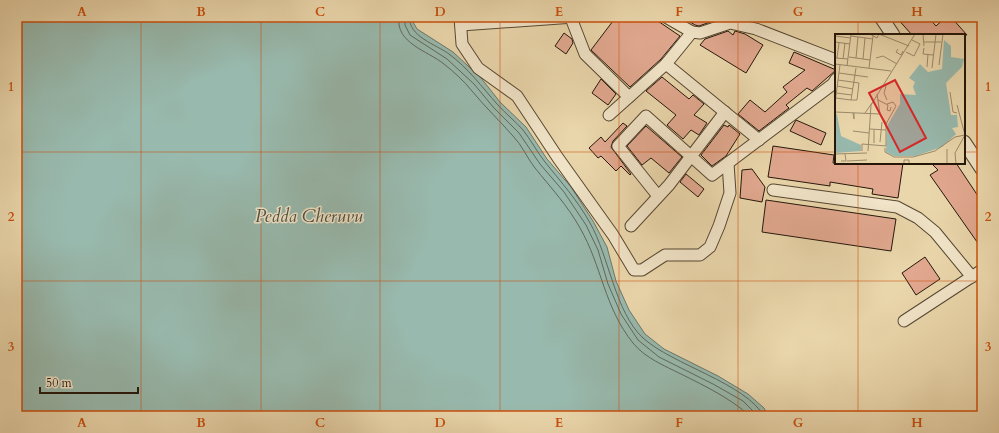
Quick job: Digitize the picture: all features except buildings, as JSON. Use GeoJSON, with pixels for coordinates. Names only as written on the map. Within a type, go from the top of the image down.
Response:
{"type":"FeatureCollection","features":[{"type":"Feature","properties":{"kind":"street"},"geometry":{"type":"LineString","coordinates":[[629,97],[585,54],[572,17],[460,21],[462,44],[478,68],[517,96],[558,158],[614,235],[634,270],[642,270],[665,255],[700,255],[710,247],[730,193],[728,163]]}},
{"type":"Feature","properties":{"kind":"street"},"geometry":{"type":"LineString","coordinates":[[666,17],[692,32],[700,33],[732,20],[835,60]]}},
{"type":"Feature","properties":{"kind":"street"},"geometry":{"type":"LineString","coordinates":[[881,17],[892,34]]}},
{"type":"Feature","properties":{"kind":"street"},"geometry":{"type":"LineString","coordinates":[[609,115],[666,64],[692,32]]}},
{"type":"Feature","properties":{"kind":"street"},"geometry":{"type":"LineString","coordinates":[[666,64],[759,140]]}},
{"type":"Feature","properties":{"kind":"street"},"geometry":{"type":"LineString","coordinates":[[658,196],[618,146],[646,116],[712,175],[833,84],[835,81]]}},
{"type":"Feature","properties":{"kind":"street"},"geometry":{"type":"LineString","coordinates":[[631,226],[658,196],[725,112]]}},
{"type":"Feature","properties":{"kind":"street"},"geometry":{"type":"LineString","coordinates":[[965,144],[982,169]]}},
{"type":"Feature","properties":{"kind":"street"},"geometry":{"type":"LineString","coordinates":[[773,190],[897,207],[918,218],[935,232],[972,276]]}},
{"type":"Feature","properties":{"kind":"street"},"geometry":{"type":"LineString","coordinates":[[904,321],[982,270]]}},
{"type":"Feature","properties":{"kind":"water","name":"Pedda Cheruvu"},"geometry":{"type":"Polygon","coordinates":[[[17,17],[414,17],[413,22],[417,29],[453,52],[481,78],[500,102],[526,127],[547,159],[571,187],[593,221],[607,247],[616,281],[629,310],[645,334],[664,349],[718,376],[748,394],[764,408],[768,416],[17,416],[17,17]]]}}]}
